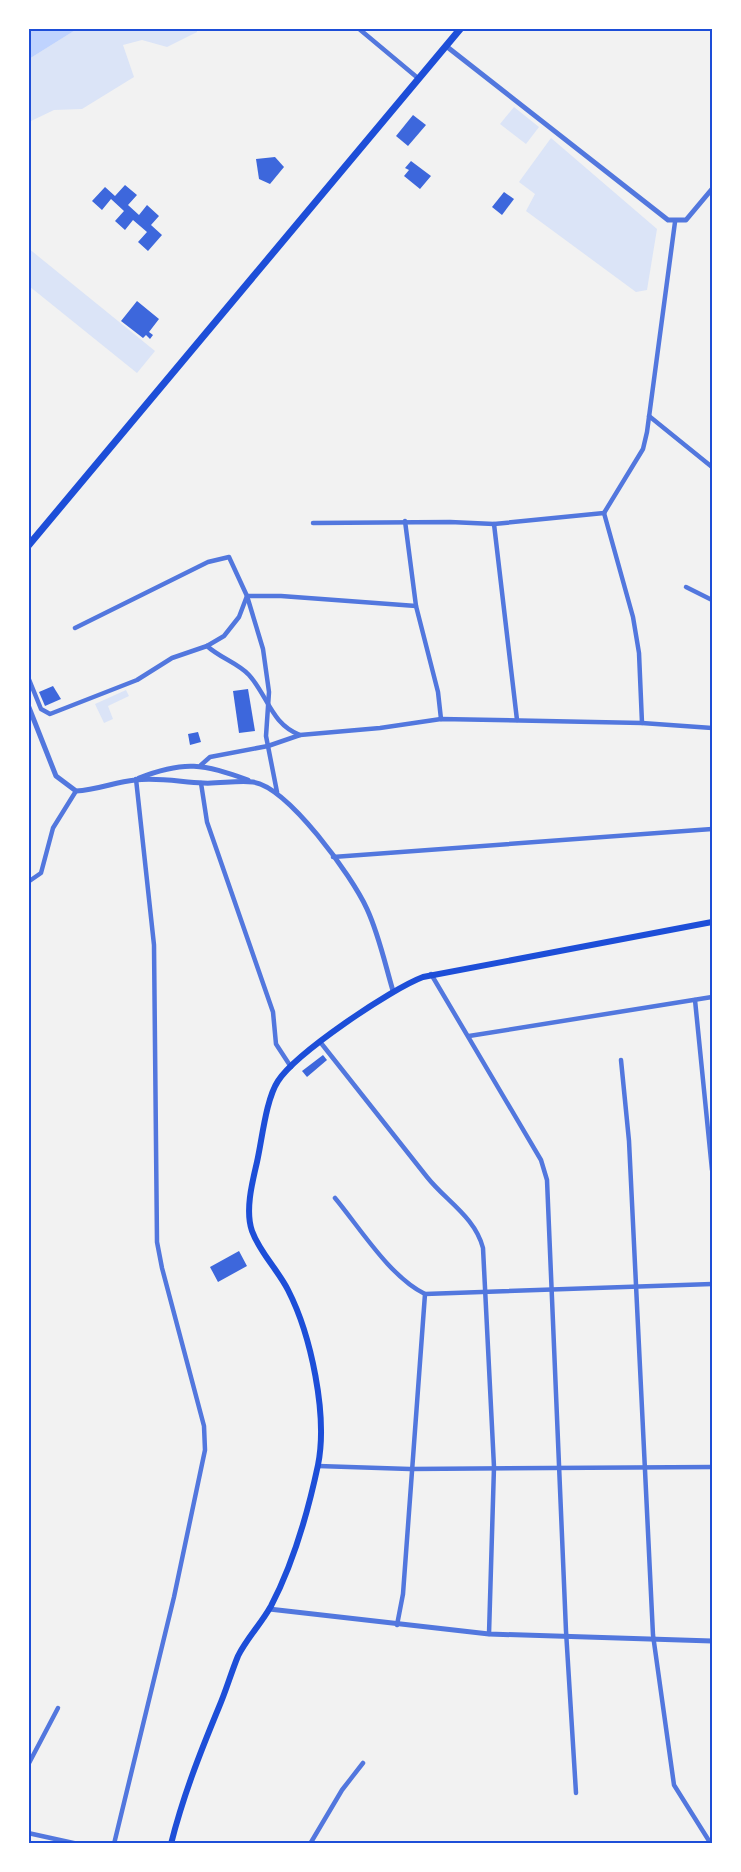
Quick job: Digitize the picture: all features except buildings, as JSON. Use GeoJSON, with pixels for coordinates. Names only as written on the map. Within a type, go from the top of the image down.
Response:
{"type":"FeatureCollection","features":[{"type":"Feature","properties":{"kind":"main road"},"geometry":{"type":"LineString","coordinates":[[28,546],[461,28]]}},
{"type":"Feature","properties":{"kind":"main road"},"geometry":{"type":"LineString","coordinates":[[171,1844],[187,1782],[238,1656],[270,1609],[281,1584],[318,1466],[321,1436],[319,1409],[302,1327],[287,1288],[259,1245],[250,1222],[255,1167],[274,1089],[291,1067],[321,1043],[393,992],[431,974],[712,922]]}},
{"type":"Feature","properties":{"kind":"street"},"geometry":{"type":"LineString","coordinates":[[358,28],[419,79]]}},
{"type":"Feature","properties":{"kind":"street"},"geometry":{"type":"LineString","coordinates":[[446,46],[662,216],[675,222],[686,220],[712,189]]}},
{"type":"Feature","properties":{"kind":"street"},"geometry":{"type":"LineString","coordinates":[[642,723],[639,653],[633,617],[604,513],[643,448],[675,222]]}},
{"type":"Feature","properties":{"kind":"street"},"geometry":{"type":"LineString","coordinates":[[649,416],[712,467]]}},
{"type":"Feature","properties":{"kind":"street"},"geometry":{"type":"LineString","coordinates":[[313,523],[494,524],[604,513]]}},
{"type":"Feature","properties":{"kind":"street"},"geometry":{"type":"LineString","coordinates":[[405,522],[416,606],[438,692],[441,719]]}},
{"type":"Feature","properties":{"kind":"street"},"geometry":{"type":"LineString","coordinates":[[494,524],[517,720]]}},
{"type":"Feature","properties":{"kind":"street"},"geometry":{"type":"LineString","coordinates":[[75,628],[208,562],[229,557],[247,596],[263,649],[268,678],[266,727],[277,792]]}},
{"type":"Feature","properties":{"kind":"street"},"geometry":{"type":"LineString","coordinates":[[686,588],[712,600]]}},
{"type":"Feature","properties":{"kind":"street"},"geometry":{"type":"LineString","coordinates":[[247,596],[281,596],[416,606]]}},
{"type":"Feature","properties":{"kind":"street"},"geometry":{"type":"LineString","coordinates":[[28,677],[41,710],[50,714],[137,680],[172,658],[207,646],[224,636],[233,627],[247,596]]}},
{"type":"Feature","properties":{"kind":"street"},"geometry":{"type":"LineString","coordinates":[[207,646],[220,657],[243,669],[287,730],[300,735]]}},
{"type":"Feature","properties":{"kind":"street"},"geometry":{"type":"LineString","coordinates":[[28,705],[56,776],[76,791],[96,789],[136,779],[170,767],[201,765],[277,792],[297,811],[333,857],[366,907],[379,939],[393,992]]}},
{"type":"Feature","properties":{"kind":"street"},"geometry":{"type":"LineString","coordinates":[[201,765],[210,757],[268,746],[300,735],[381,728],[441,719],[642,723],[712,728]]}},
{"type":"Feature","properties":{"kind":"street"},"geometry":{"type":"LineString","coordinates":[[136,779],[201,783],[253,782]]}},
{"type":"Feature","properties":{"kind":"street"},"geometry":{"type":"LineString","coordinates":[[114,1844],[174,1597],[205,1450],[204,1426],[162,1269],[157,1242],[154,945],[136,779]]}},
{"type":"Feature","properties":{"kind":"street"},"geometry":{"type":"LineString","coordinates":[[201,783],[207,822],[273,1012],[276,1044],[291,1067]]}},
{"type":"Feature","properties":{"kind":"street"},"geometry":{"type":"LineString","coordinates":[[28,882],[41,873],[57,818],[76,791]]}},
{"type":"Feature","properties":{"kind":"street"},"geometry":{"type":"LineString","coordinates":[[333,857],[712,829]]}},
{"type":"Feature","properties":{"kind":"street"},"geometry":{"type":"LineString","coordinates":[[431,974],[545,1169],[576,1793]]}},
{"type":"Feature","properties":{"kind":"street"},"geometry":{"type":"LineString","coordinates":[[468,1036],[712,998]]}},
{"type":"Feature","properties":{"kind":"street"},"geometry":{"type":"LineString","coordinates":[[695,1000],[712,1170]]}},
{"type":"Feature","properties":{"kind":"street"},"geometry":{"type":"LineString","coordinates":[[321,1043],[429,1179],[474,1226],[483,1248],[494,1467],[489,1634]]}},
{"type":"Feature","properties":{"kind":"street"},"geometry":{"type":"LineString","coordinates":[[621,1060],[629,1141],[654,1640],[674,1785],[711,1844]]}},
{"type":"Feature","properties":{"kind":"street"},"geometry":{"type":"LineString","coordinates":[[335,1198],[399,1276],[425,1294],[712,1284]]}},
{"type":"Feature","properties":{"kind":"street"},"geometry":{"type":"LineString","coordinates":[[397,1625],[403,1594],[410,1469],[425,1294]]}},
{"type":"Feature","properties":{"kind":"street"},"geometry":{"type":"LineString","coordinates":[[318,1466],[410,1469],[712,1467]]}},
{"type":"Feature","properties":{"kind":"street"},"geometry":{"type":"LineString","coordinates":[[270,1609],[489,1634],[712,1641]]}},
{"type":"Feature","properties":{"kind":"street"},"geometry":{"type":"LineString","coordinates":[[28,1766],[58,1708]]}},
{"type":"Feature","properties":{"kind":"street"},"geometry":{"type":"LineString","coordinates":[[310,1844],[342,1790],[363,1763]]}},
{"type":"Feature","properties":{"kind":"street"},"geometry":{"type":"LineString","coordinates":[[28,1833],[78,1844]]}},
{"type":"Feature","properties":{"kind":"shaded area"},"geometry":{"type":"Polygon","coordinates":[[[77,29],[197,29],[197,32],[167,47],[142,40],[123,45],[134,77],[82,109],[54,110],[29,122],[29,59],[77,29]]]}},
{"type":"Feature","properties":{"kind":"shaded area"},"geometry":{"type":"Polygon","coordinates":[[[514,107],[539,127],[526,144],[500,124],[514,107]]]}},
{"type":"Feature","properties":{"kind":"shaded area"},"geometry":{"type":"Polygon","coordinates":[[[551,138],[657,229],[647,290],[636,292],[526,211],[535,194],[519,182],[551,138]]]}},
{"type":"Feature","properties":{"kind":"shaded area"},"geometry":{"type":"Polygon","coordinates":[[[28,248],[155,351],[137,373],[29,286],[28,248]]]}},
{"type":"Feature","properties":{"kind":"shaded area"},"geometry":{"type":"Polygon","coordinates":[[[126,690],[129,696],[108,706],[113,719],[104,723],[95,704],[126,690]]]}},
{"type":"Feature","properties":{"kind":"water"},"geometry":{"type":"Polygon","coordinates":[[[29,28],[77,28],[77,29],[29,59],[29,28]]]}}]}
